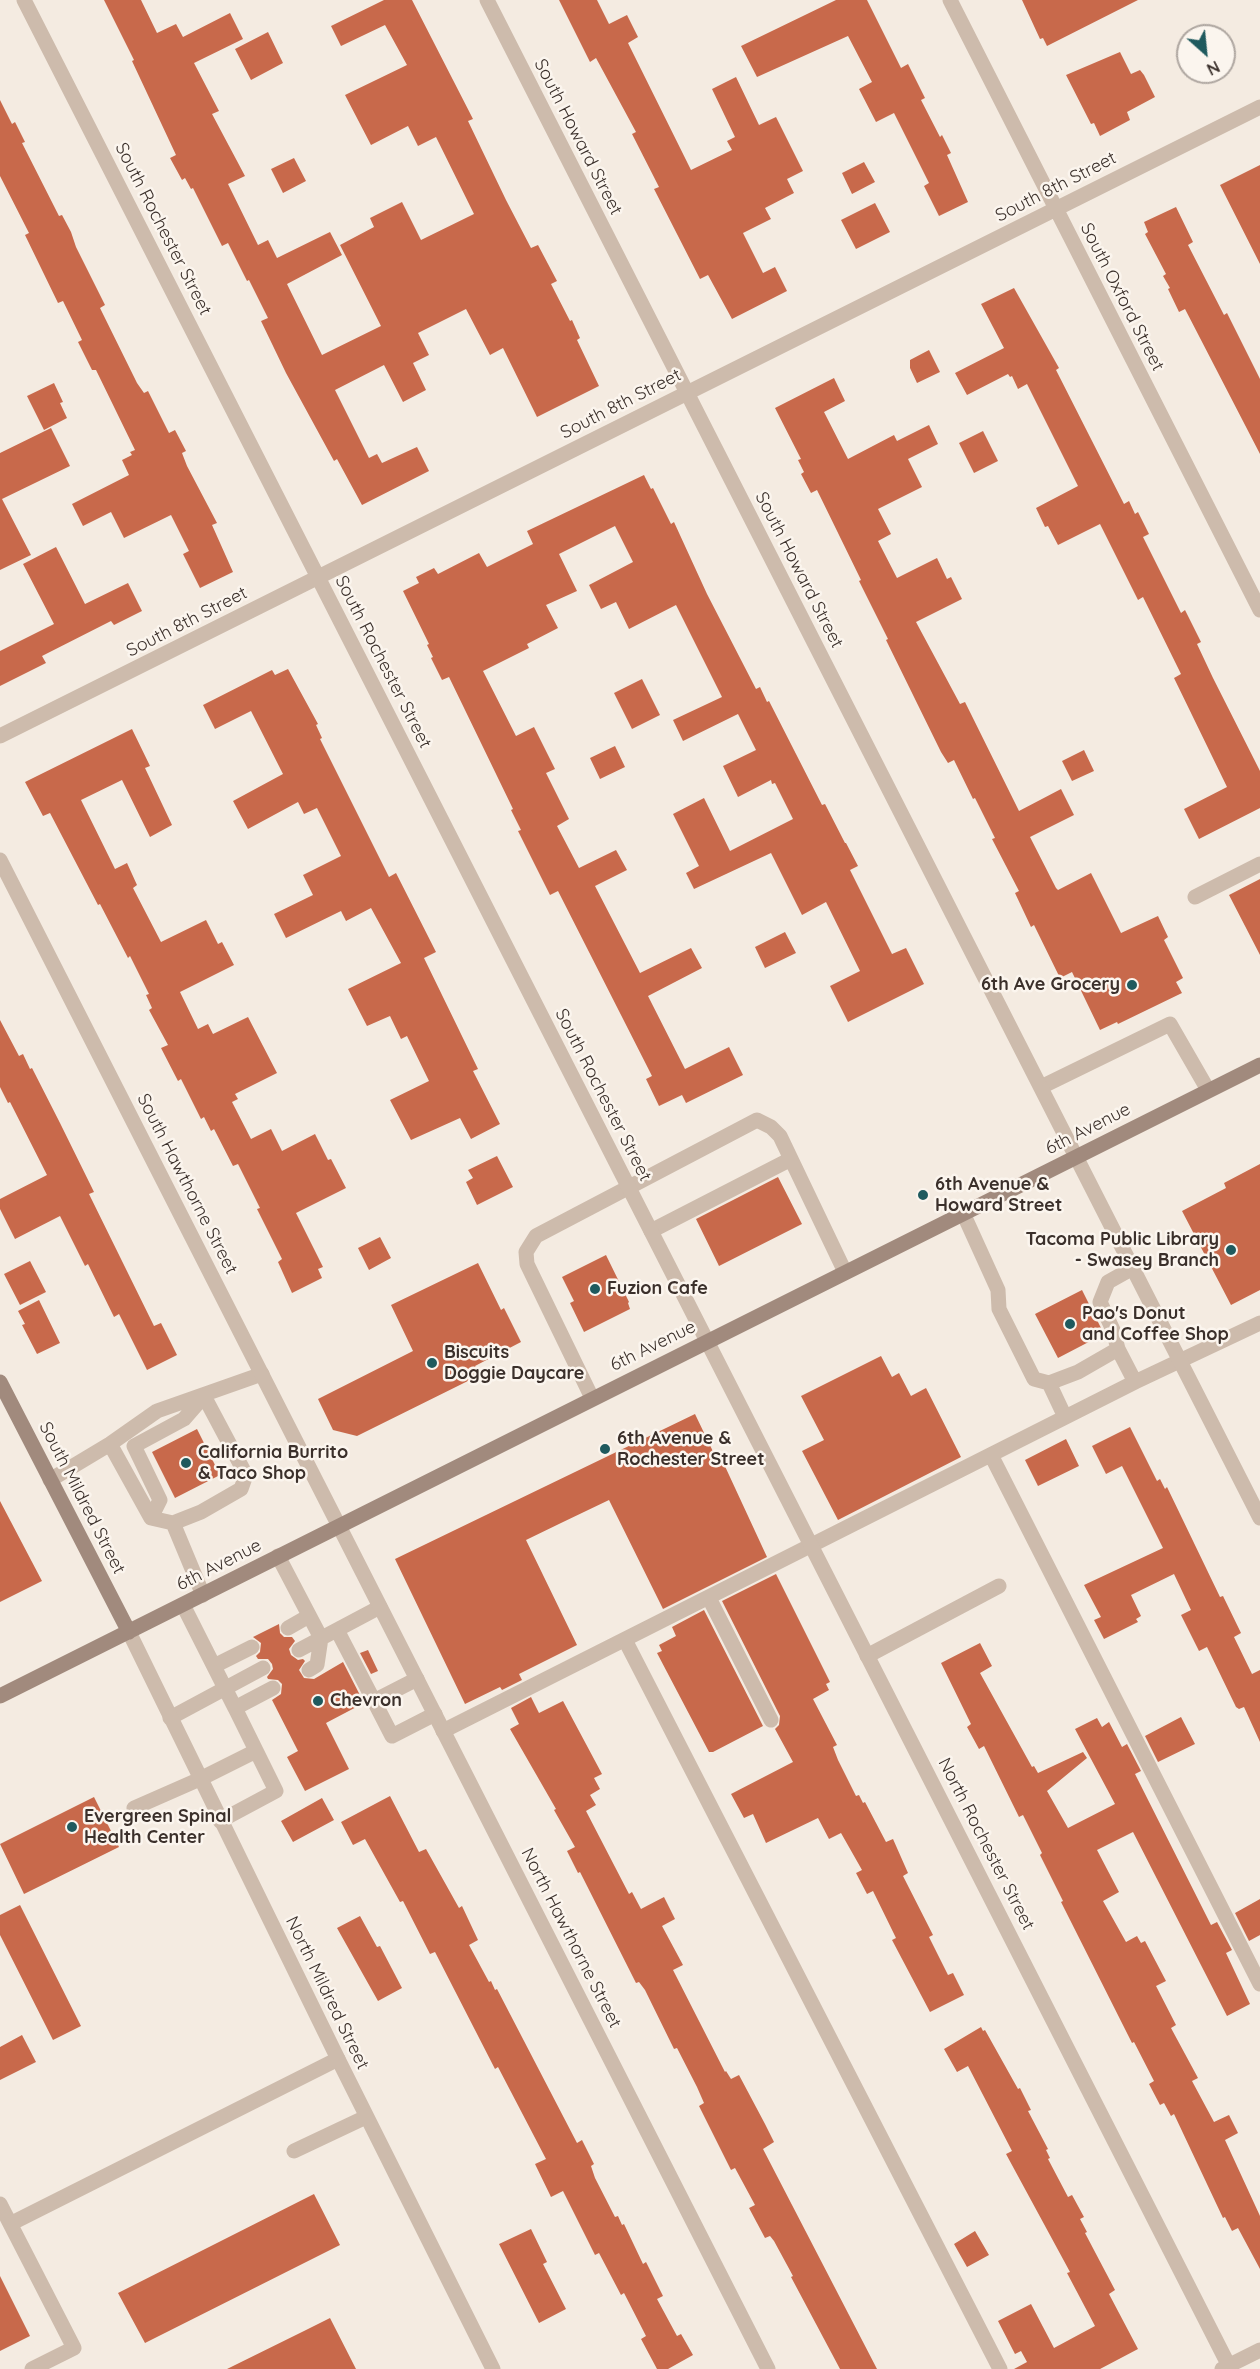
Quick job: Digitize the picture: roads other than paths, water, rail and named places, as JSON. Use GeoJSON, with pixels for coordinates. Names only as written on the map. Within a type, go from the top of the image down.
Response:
{"type":"FeatureCollection","features":[{"type":"Feature","properties":{"kind":"main road","name":"6th Avenue"},"geometry":{"type":"LineString","coordinates":[[0,1696],[1260,1065]]}},
{"type":"Feature","properties":{"kind":"main road","name":"South Mildred Street"},"geometry":{"type":"LineString","coordinates":[[1,1388],[129,1632]]}},
{"type":"Feature","properties":{"kind":"street","name":"South Rochester Street"},"geometry":{"type":"LineString","coordinates":[[24,0],[707,1341]]}},
{"type":"Feature","properties":{"kind":"street","name":"South Howard Street"},"geometry":{"type":"LineString","coordinates":[[487,0],[1260,1518]]}},
{"type":"Feature","properties":{"kind":"street","name":"South Oxford Street"},"geometry":{"type":"LineString","coordinates":[[950,0],[1260,610]]}},
{"type":"Feature","properties":{"kind":"street","name":"South 8th Street"},"geometry":{"type":"LineString","coordinates":[[0,736],[1260,107]]}},
{"type":"Feature","properties":{"kind":"street","name":"South Hawthorne Street"},"geometry":{"type":"LineString","coordinates":[[0,860],[338,1525]]}},
{"type":"Feature","properties":{"kind":"street"},"geometry":{"type":"LineString","coordinates":[[1195,897],[1260,864]]}},
{"type":"Feature","properties":{"kind":"street"},"geometry":{"type":"LineString","coordinates":[[1041,1088],[1170,1024],[1208,1090]]}},
{"type":"Feature","properties":{"kind":"street"},"geometry":{"type":"LineString","coordinates":[[592,1398],[527,1264],[525,1252],[536,1236],[757,1120],[771,1127],[780,1136],[845,1272]]}},
{"type":"Feature","properties":{"kind":"street"},"geometry":{"type":"LineString","coordinates":[[651,1231],[791,1159]]}},
{"type":"Feature","properties":{"kind":"street"},"geometry":{"type":"LineString","coordinates":[[963,1213],[998,1290],[999,1309],[1034,1379],[1049,1383],[1078,1372],[1118,1349]]}},
{"type":"Feature","properties":{"kind":"street"},"geometry":{"type":"LineString","coordinates":[[1133,1268],[1108,1281],[1100,1302],[1113,1330],[1118,1349],[1135,1382]]}},
{"type":"Feature","properties":{"kind":"street"},"geometry":{"type":"LineString","coordinates":[[443,1731],[1179,1360],[1260,1323]]}},
{"type":"Feature","properties":{"kind":"street","name":"North Rochester Street"},"geometry":{"type":"LineString","coordinates":[[707,1341],[1226,2367]]}},
{"type":"Feature","properties":{"kind":"street"},"geometry":{"type":"LineString","coordinates":[[51,1480],[110,1444],[157,1411],[262,1374]]}},
{"type":"Feature","properties":{"kind":"street"},"geometry":{"type":"LineString","coordinates":[[1049,1383],[1065,1417]]}},
{"type":"Feature","properties":{"kind":"street"},"geometry":{"type":"LineString","coordinates":[[151,1518],[160,1500],[134,1446],[184,1419],[204,1396]]}},
{"type":"Feature","properties":{"kind":"street"},"geometry":{"type":"LineString","coordinates":[[110,1444],[151,1518],[173,1523],[201,1512],[241,1488],[246,1475],[204,1396]]}},
{"type":"Feature","properties":{"kind":"street"},"geometry":{"type":"LineString","coordinates":[[991,1455],[1260,1984]]}},
{"type":"Feature","properties":{"kind":"street"},"geometry":{"type":"LineString","coordinates":[[173,1523],[203,1595]]}},
{"type":"Feature","properties":{"kind":"street","name":"North Hawthorne Street"},"geometry":{"type":"LineString","coordinates":[[338,1525],[768,2369]]}},
{"type":"Feature","properties":{"kind":"street"},"geometry":{"type":"LineString","coordinates":[[278,1556],[321,1638],[317,1665],[309,1670]]}},
{"type":"Feature","properties":{"kind":"street"},"geometry":{"type":"LineString","coordinates":[[867,1656],[999,1586]]}},
{"type":"Feature","properties":{"kind":"street"},"geometry":{"type":"LineString","coordinates":[[709,1598],[771,1720]]}},
{"type":"Feature","properties":{"kind":"street"},"geometry":{"type":"LineString","coordinates":[[183,1605],[276,1791],[220,1821]]}},
{"type":"Feature","properties":{"kind":"street"},"geometry":{"type":"LineString","coordinates":[[299,1650],[380,1607]]}},
{"type":"Feature","properties":{"kind":"street"},"geometry":{"type":"LineString","coordinates":[[288,1628],[309,1616]]}},
{"type":"Feature","properties":{"kind":"street"},"geometry":{"type":"LineString","coordinates":[[338,1630],[392,1736],[435,1714]]}},
{"type":"Feature","properties":{"kind":"street","name":"North Mildred Street"},"geometry":{"type":"LineString","coordinates":[[129,1632],[366,2117],[493,2369]]}},
{"type":"Feature","properties":{"kind":"street"},"geometry":{"type":"LineString","coordinates":[[625,1640],[1000,2369]]}},
{"type":"Feature","properties":{"kind":"street"},"geometry":{"type":"LineString","coordinates":[[214,1666],[252,1647]]}},
{"type":"Feature","properties":{"kind":"street"},"geometry":{"type":"LineString","coordinates":[[170,1718],[263,1668]]}},
{"type":"Feature","properties":{"kind":"street"},"geometry":{"type":"LineString","coordinates":[[374,1701],[417,1679]]}},
{"type":"Feature","properties":{"kind":"street"},"geometry":{"type":"LineString","coordinates":[[235,1708],[273,1688]]}},
{"type":"Feature","properties":{"kind":"street"},"geometry":{"type":"LineString","coordinates":[[134,1808],[256,1751]]}},
{"type":"Feature","properties":{"kind":"street"},"geometry":{"type":"LineString","coordinates":[[12,2223],[338,2059]]}},
{"type":"Feature","properties":{"kind":"street"},"geometry":{"type":"LineString","coordinates":[[294,2151],[366,2117]]}},
{"type":"Feature","properties":{"kind":"street"},"geometry":{"type":"LineString","coordinates":[[0,2204],[12,2223],[74,2348],[32,2369]]}},
{"type":"Feature","properties":{"kind":"street"},"geometry":{"type":"LineString","coordinates":[[1226,2367],[1260,2350]]}},
{"type":"Feature","properties":{"kind":"place","name":"6th Ave Grocery"},"geometry":{"type":"Point","coordinates":[1132,985]}},
{"type":"Feature","properties":{"kind":"place","name":"6th Avenue & Howard Street"},"geometry":{"type":"Point","coordinates":[923,1195]}},
{"type":"Feature","properties":{"kind":"place","name":"Tacoma Public Library - Swasey Branch"},"geometry":{"type":"Point","coordinates":[1231,1250]}},
{"type":"Feature","properties":{"kind":"place","name":"Fuzion Cafe"},"geometry":{"type":"Point","coordinates":[595,1289]}},
{"type":"Feature","properties":{"kind":"place","name":"Pao's Donut and Coffee Shop"},"geometry":{"type":"Point","coordinates":[1070,1324]}},
{"type":"Feature","properties":{"kind":"place","name":"Biscuits Doggie Daycare"},"geometry":{"type":"Point","coordinates":[432,1363]}},
{"type":"Feature","properties":{"kind":"place","name":"6th Avenue & Rochester Street"},"geometry":{"type":"Point","coordinates":[605,1449]}},
{"type":"Feature","properties":{"kind":"place","name":"California Burrito & Taco Shop"},"geometry":{"type":"Point","coordinates":[186,1463]}},
{"type":"Feature","properties":{"kind":"place","name":"Chevron"},"geometry":{"type":"Point","coordinates":[318,1701]}},
{"type":"Feature","properties":{"kind":"place","name":"Evergreen Spinal Health Center"},"geometry":{"type":"Point","coordinates":[72,1827]}}]}
